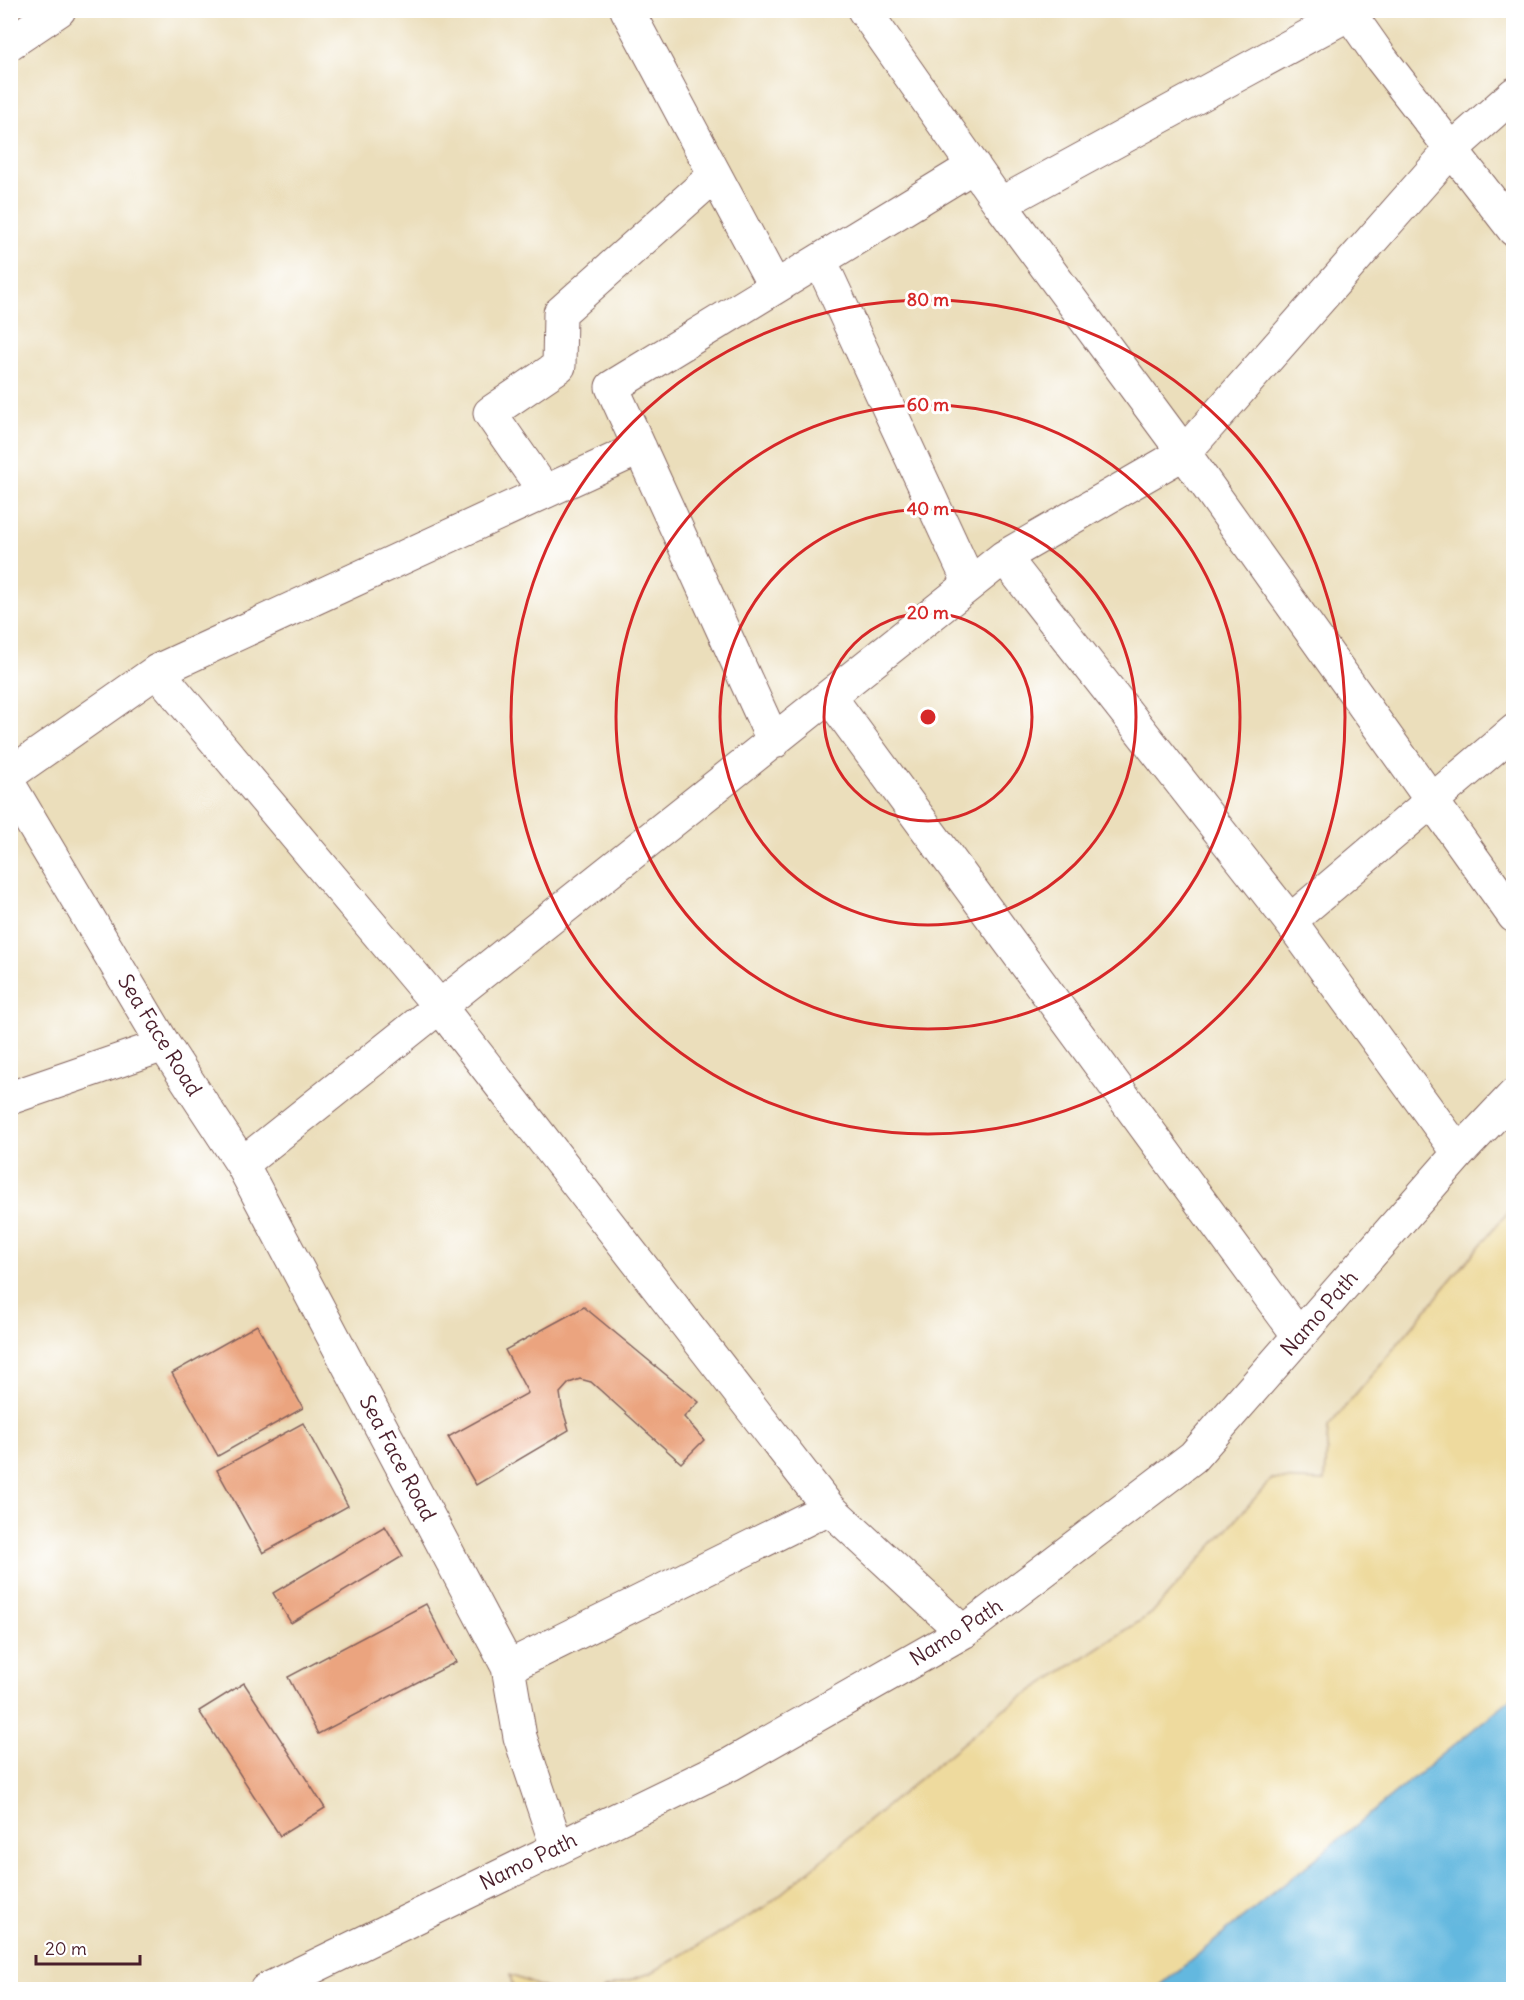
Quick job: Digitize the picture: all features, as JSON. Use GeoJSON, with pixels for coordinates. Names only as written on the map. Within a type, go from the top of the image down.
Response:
{"type":"FeatureCollection","features":[{"type":"Feature","properties":{"kind":"street"},"geometry":{"type":"LineString","coordinates":[[10,43],[59,10]]}},
{"type":"Feature","properties":{"kind":"street"},"geometry":{"type":"LineString","coordinates":[[627,10],[775,287]]}},
{"type":"Feature","properties":{"kind":"street"},"geometry":{"type":"LineString","coordinates":[[864,10],[1000,204],[1184,453],[1514,916]]}},
{"type":"Feature","properties":{"kind":"street"},"geometry":{"type":"LineString","coordinates":[[1000,204],[1348,12],[1514,230]]}},
{"type":"Feature","properties":{"kind":"street"},"geometry":{"type":"LineString","coordinates":[[242,1164],[1004,557],[1184,453],[1451,150],[1514,94]]}},
{"type":"Feature","properties":{"kind":"street"},"geometry":{"type":"LineString","coordinates":[[774,742],[612,387],[974,166]]}},
{"type":"Feature","properties":{"kind":"street"},"geometry":{"type":"LineString","coordinates":[[545,492],[490,413],[559,366],[560,313],[715,175]]}},
{"type":"Feature","properties":{"kind":"street"},"geometry":{"type":"LineString","coordinates":[[820,260],[970,584]]}},
{"type":"Feature","properties":{"kind":"street"},"geometry":{"type":"LineString","coordinates":[[10,774],[157,671],[640,448]]}},
{"type":"Feature","properties":{"kind":"street"},"geometry":{"type":"LineString","coordinates":[[1004,557],[1290,921],[1459,1153]]}},
{"type":"Feature","properties":{"kind":"street"},"geometry":{"type":"LineString","coordinates":[[157,671],[440,1007],[829,1508],[963,1632]]}},
{"type":"Feature","properties":{"kind":"street"},"geometry":{"type":"LineString","coordinates":[[830,697],[1299,1336]]}},
{"type":"Feature","properties":{"kind":"street"},"geometry":{"type":"LineString","coordinates":[[1290,921],[1514,731]]}},
{"type":"Feature","properties":{"kind":"street","name":"Sea Face Road"},"geometry":{"type":"LineString","coordinates":[[10,786],[164,1045],[242,1164],[508,1667],[520,1737],[557,1847]]}},
{"type":"Feature","properties":{"kind":"street"},"geometry":{"type":"LineString","coordinates":[[10,1098],[164,1045]]}},
{"type":"Feature","properties":{"kind":"street","name":"Namo Path"},"geometry":{"type":"LineString","coordinates":[[266,1989],[731,1764],[963,1632],[1193,1457],[1459,1153],[1514,1095]]}},
{"type":"Feature","properties":{"kind":"street"},"geometry":{"type":"LineString","coordinates":[[508,1667],[829,1508]]}},
{"type":"Feature","properties":{"kind":"sand"},"geometry":{"type":"Polygon","coordinates":[[[1513,1206],[1513,1697],[1156,1989],[602,1989],[651,1973],[765,1907],[1005,1708],[1151,1614],[1272,1479],[1325,1481],[1328,1427],[1513,1206]]]}},
{"type":"Feature","properties":{"kind":"sand"},"geometry":{"type":"Polygon","coordinates":[[[510,1975],[547,1989],[513,1989],[510,1975]]]}},
{"type":"Feature","properties":{"kind":"water"},"geometry":{"type":"Polygon","coordinates":[[[1513,1697],[1513,1989],[1156,1989],[1513,1697]]]}},
{"type":"Feature","properties":{"kind":"building"},"geometry":{"type":"Polygon","coordinates":[[[584,1307],[699,1402],[684,1417],[704,1440],[681,1463],[591,1382],[580,1379],[569,1383],[560,1393],[569,1430],[476,1485],[448,1437],[528,1393],[505,1350],[584,1307]]]}},
{"type":"Feature","properties":{"kind":"building"},"geometry":{"type":"Polygon","coordinates":[[[257,1325],[303,1408],[218,1456],[172,1373],[257,1325]]]}},
{"type":"Feature","properties":{"kind":"building"},"geometry":{"type":"Polygon","coordinates":[[[303,1423],[348,1506],[263,1553],[217,1470],[303,1423]]]}},
{"type":"Feature","properties":{"kind":"building"},"geometry":{"type":"Polygon","coordinates":[[[385,1526],[403,1556],[291,1623],[273,1593],[385,1526]]]}},
{"type":"Feature","properties":{"kind":"building"},"geometry":{"type":"Polygon","coordinates":[[[426,1604],[456,1662],[318,1734],[288,1677],[426,1604]]]}},
{"type":"Feature","properties":{"kind":"building"},"geometry":{"type":"Polygon","coordinates":[[[244,1683],[325,1808],[280,1836],[199,1711],[244,1683]]]}}]}
